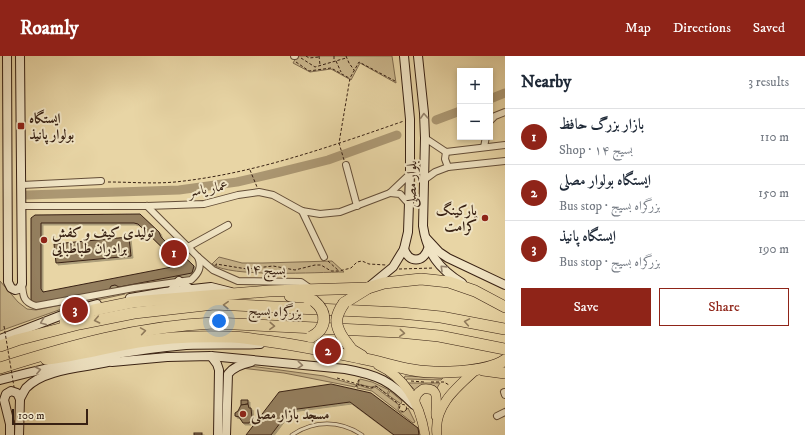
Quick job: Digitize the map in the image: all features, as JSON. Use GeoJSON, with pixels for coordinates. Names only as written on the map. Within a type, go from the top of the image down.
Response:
{"type":"FeatureCollection","features":[{"type":"Feature","properties":{"kind":"highway"},"geometry":{"type":"LineString","coordinates":[[365,359],[352,350],[343,338],[337,329],[336,320],[339,310],[344,303],[368,288],[384,283],[422,279],[449,282],[475,291],[503,308]]}},
{"type":"Feature","properties":{"kind":"highway"},"geometry":{"type":"LineString","coordinates":[[17,340],[94,310],[133,302],[269,291],[368,288]]}},
{"type":"Feature","properties":{"kind":"highway"},"geometry":{"type":"LineString","coordinates":[[269,291],[276,295],[304,297],[314,301],[322,309],[324,320],[320,330],[311,337],[290,344]]}},
{"type":"Feature","properties":{"kind":"highway","name":"بزرگراه بسیج"},"geometry":{"type":"LineString","coordinates":[[0,346],[17,340],[79,324],[134,313],[214,304],[401,313],[441,317],[505,329]]}},
{"type":"Feature","properties":{"kind":"highway","name":"بزرگراه بسیج"},"geometry":{"type":"LineString","coordinates":[[0,368],[84,343],[138,331],[186,324],[214,323],[399,332],[439,336],[505,349]]}},
{"type":"Feature","properties":{"kind":"highway"},"geometry":{"type":"LineString","coordinates":[[24,361],[63,357],[139,341],[233,337],[290,344],[416,371],[441,372],[486,368],[500,364],[505,360]]}},
{"type":"Feature","properties":{"kind":"highway"},"geometry":{"type":"LineString","coordinates":[[477,369],[505,373]]}},
{"type":"Feature","properties":{"kind":"main road"},"geometry":{"type":"LineString","coordinates":[[7,56],[8,282],[11,288],[15,290],[19,290],[22,284],[22,143],[20,56]]}},
{"type":"Feature","properties":{"kind":"main road","name":"بلوار مصلی"},"geometry":{"type":"LineString","coordinates":[[368,288],[393,267],[404,249],[408,232],[410,204],[410,119],[404,56]]}},
{"type":"Feature","properties":{"kind":"main road","name":"بلوار مصلی"},"geometry":{"type":"LineString","coordinates":[[418,56],[425,138],[424,236],[428,249],[440,266],[454,279],[475,291]]}},
{"type":"Feature","properties":{"kind":"main road"},"geometry":{"type":"LineString","coordinates":[[8,143],[10,147],[16,149],[22,143]]}},
{"type":"Feature","properties":{"kind":"main road"},"geometry":{"type":"LineString","coordinates":[[424,236],[439,252],[448,258],[505,285]]}},
{"type":"Feature","properties":{"kind":"main road"},"geometry":{"type":"LineString","coordinates":[[404,249],[406,255],[416,260],[422,258],[428,249]]}},
{"type":"Feature","properties":{"kind":"main road"},"geometry":{"type":"LineString","coordinates":[[171,291],[179,281],[190,289]]}},
{"type":"Feature","properties":{"kind":"main road"},"geometry":{"type":"LineString","coordinates":[[0,338],[75,310],[120,299],[171,291],[211,287],[242,294]]}},
{"type":"Feature","properties":{"kind":"main road"},"geometry":{"type":"LineString","coordinates":[[0,380],[41,369],[142,350],[188,345],[290,344]]}},
{"type":"Feature","properties":{"kind":"main road"},"geometry":{"type":"LineString","coordinates":[[19,435],[20,399],[26,388],[39,379],[54,373],[112,362],[163,348],[192,356]]}},
{"type":"Feature","properties":{"kind":"main road"},"geometry":{"type":"LineString","coordinates":[[112,362],[167,357],[211,356],[261,360],[362,372],[380,377],[393,385],[416,404]]}},
{"type":"Feature","properties":{"kind":"main road"},"geometry":{"type":"LineString","coordinates":[[211,356],[217,364],[223,377],[226,435]]}},
{"type":"Feature","properties":{"kind":"main road"},"geometry":{"type":"LineString","coordinates":[[365,359],[393,374],[404,384],[416,404],[425,435]]}},
{"type":"Feature","properties":{"kind":"main road"},"geometry":{"type":"LineString","coordinates":[[218,435],[223,377],[234,368],[244,363],[261,360]]}},
{"type":"Feature","properties":{"kind":"main road"},"geometry":{"type":"LineString","coordinates":[[437,430],[442,406],[448,397],[477,369],[505,379]]}},
{"type":"Feature","properties":{"kind":"main road"},"geometry":{"type":"LineString","coordinates":[[416,404],[418,392],[423,389],[432,390],[436,393],[437,398],[435,412],[437,430]]}},
{"type":"Feature","properties":{"kind":"main road"},"geometry":{"type":"LineString","coordinates":[[10,435],[10,424],[4,397],[8,392],[11,392],[17,393],[20,399]]}},
{"type":"Feature","properties":{"kind":"street"},"geometry":{"type":"LineString","coordinates":[[493,118],[505,112]]}},
{"type":"Feature","properties":{"kind":"street"},"geometry":{"type":"LineString","coordinates":[[425,138],[446,152],[505,145]]}},
{"type":"Feature","properties":{"kind":"street"},"geometry":{"type":"LineString","coordinates":[[484,147],[485,140]]}},
{"type":"Feature","properties":{"kind":"street"},"geometry":{"type":"LineString","coordinates":[[446,152],[445,159],[448,167]]}},
{"type":"Feature","properties":{"kind":"street"},"geometry":{"type":"LineString","coordinates":[[424,180],[435,172],[448,167],[505,160]]}},
{"type":"Feature","properties":{"kind":"street"},"geometry":{"type":"LineString","coordinates":[[346,165],[356,206]]}},
{"type":"Feature","properties":{"kind":"street"},"geometry":{"type":"LineString","coordinates":[[390,193],[410,174]]}},
{"type":"Feature","properties":{"kind":"street"},"geometry":{"type":"LineString","coordinates":[[22,185],[101,181]]}},
{"type":"Feature","properties":{"kind":"street","name":"عمار یاسر"},"geometry":{"type":"LineString","coordinates":[[22,206],[147,206],[204,204],[238,195],[259,192],[272,195],[302,211],[320,214],[340,212],[390,193]]}},
{"type":"Feature","properties":{"kind":"street"},"geometry":{"type":"LineString","coordinates":[[390,193],[400,194],[410,204]]}},
{"type":"Feature","properties":{"kind":"street","name":"بسیج ۱۴"},"geometry":{"type":"LineString","coordinates":[[147,206],[213,270],[238,281],[301,282],[312,289]]}},
{"type":"Feature","properties":{"kind":"street"},"geometry":{"type":"LineString","coordinates":[[302,211],[324,257]]}},
{"type":"Feature","properties":{"kind":"street"},"geometry":{"type":"LineString","coordinates":[[188,247],[228,225]]}},
{"type":"Feature","properties":{"kind":"street"},"geometry":{"type":"LineString","coordinates":[[22,284],[23,296],[29,304],[36,306],[191,280],[200,269],[198,257]]}},
{"type":"Feature","properties":{"kind":"street"},"geometry":{"type":"LineString","coordinates":[[497,416],[505,412]]}},
{"type":"Feature","properties":{"kind":"lane"},"geometry":{"type":"LineString","coordinates":[[292,435],[305,428],[327,423],[343,425],[362,435]]}},
{"type":"Feature","properties":{"kind":"path"},"geometry":{"type":"LineString","coordinates":[[306,56],[309,58],[319,57],[320,66]]}},
{"type":"Feature","properties":{"kind":"path"},"geometry":{"type":"LineString","coordinates":[[334,56],[341,72]]}},
{"type":"Feature","properties":{"kind":"path"},"geometry":{"type":"LineString","coordinates":[[295,57],[315,67],[346,57],[354,70]]}},
{"type":"Feature","properties":{"kind":"path"},"geometry":{"type":"LineString","coordinates":[[295,57],[309,71],[331,68],[350,78]]}},
{"type":"Feature","properties":{"kind":"path"},"geometry":{"type":"LineString","coordinates":[[343,156],[339,143],[350,78],[359,62],[395,81]]}},
{"type":"Feature","properties":{"kind":"path"},"geometry":{"type":"LineString","coordinates":[[101,181],[173,182],[213,177],[250,170],[339,143],[410,119]]}},
{"type":"Feature","properties":{"kind":"path"},"geometry":{"type":"LineString","coordinates":[[250,170],[256,186]]}},
{"type":"Feature","properties":{"kind":"path"},"geometry":{"type":"LineString","coordinates":[[324,257],[339,271]]}},
{"type":"Feature","properties":{"kind":"path"},"geometry":{"type":"LineString","coordinates":[[213,270],[216,264],[247,269],[273,266],[295,270],[315,264],[321,265],[331,271],[339,271],[351,268],[357,262],[362,261],[369,264],[389,265],[396,270],[438,268],[440,266]]}},
{"type":"Feature","properties":{"kind":"path"},"geometry":{"type":"LineString","coordinates":[[4,326],[14,387]]}},
{"type":"Feature","properties":{"kind":"path"},"geometry":{"type":"LineString","coordinates":[[356,387],[362,372]]}},
{"type":"Feature","properties":{"kind":"path"},"geometry":{"type":"LineString","coordinates":[[337,378],[370,388],[376,386],[400,405]]}},
{"type":"Feature","properties":{"kind":"shaded area"},"geometry":{"type":"Polygon","coordinates":[[[297,56],[392,56],[396,83],[360,63],[351,80],[331,69],[310,72],[293,63],[297,56]]]}},
{"type":"Feature","properties":{"kind":"shaded area"},"geometry":{"type":"Polygon","coordinates":[[[219,257],[242,263],[332,261],[344,272],[255,273],[237,271],[212,264],[219,257]]]}},
{"type":"Feature","properties":{"kind":"shaded area"},"geometry":{"type":"Polygon","coordinates":[[[0,281],[18,302],[27,309],[36,310],[124,292],[125,294],[70,306],[0,331],[0,281]]]}},
{"type":"Feature","properties":{"kind":"shaded area"},"geometry":{"type":"Polygon","coordinates":[[[243,365],[324,376],[356,385],[355,387],[284,373],[241,368],[243,365]]]}},
{"type":"Feature","properties":{"kind":"shaded area"},"geometry":{"type":"Polygon","coordinates":[[[405,376],[443,378],[441,380],[407,379],[405,381],[405,376]]]}},
{"type":"Feature","properties":{"kind":"shaded area"},"geometry":{"type":"Polygon","coordinates":[[[360,379],[372,382],[389,390],[387,394],[376,386],[371,387],[358,384],[360,379]]]}},
{"type":"Feature","properties":{"kind":"shaded area"},"geometry":{"type":"Polygon","coordinates":[[[408,383],[440,383],[437,388],[429,385],[415,390],[408,383]]]}},
{"type":"Feature","properties":{"kind":"shaded area"},"geometry":{"type":"Polygon","coordinates":[[[358,385],[371,389],[375,387],[399,405],[398,409],[400,412],[404,412],[408,408],[415,422],[413,423],[372,391],[357,388],[358,385]]]}},
{"type":"Feature","properties":{"kind":"shaded area"},"geometry":{"type":"Polygon","coordinates":[[[390,391],[402,401],[401,404],[388,395],[390,391]]]}},
{"type":"Feature","properties":{"kind":"building"},"geometry":{"type":"Polygon","coordinates":[[[140,214],[159,232],[161,237],[166,242],[170,243],[194,266],[192,273],[119,287],[115,285],[111,286],[109,290],[36,304],[31,300],[31,218],[35,215],[140,214]],[[41,223],[41,289],[43,292],[177,266],[178,263],[138,224],[41,223]]]}},
{"type":"Feature","properties":{"kind":"building"},"geometry":{"type":"Polygon","coordinates":[[[129,237],[131,256],[56,263],[54,244],[129,237]]]}},
{"type":"Feature","properties":{"kind":"building"},"geometry":{"type":"Polygon","coordinates":[[[331,384],[371,393],[418,428],[419,435],[394,435],[350,402],[290,410],[271,435],[246,435],[279,392],[331,384]]]}},
{"type":"Feature","properties":{"kind":"building"},"geometry":{"type":"Polygon","coordinates":[[[241,400],[248,400],[248,404],[241,405],[241,400]]]}},
{"type":"Feature","properties":{"kind":"building","name":"مسجد بازار مصلی"},"geometry":{"type":"Polygon","coordinates":[[[248,404],[249,408],[251,408],[252,418],[249,423],[243,423],[239,417],[235,416],[235,413],[241,405],[248,404]]]}},
{"type":"Feature","properties":{"kind":"building"},"geometry":{"type":"Polygon","coordinates":[[[194,433],[202,433],[202,435],[194,435],[194,433]]]}},
{"type":"Feature","properties":{"kind":"waterway"},"geometry":{"type":"LineString","coordinates":[[493,98],[505,93]]}},
{"type":"Feature","properties":{"kind":"waterway"},"geometry":{"type":"LineString","coordinates":[[436,120],[457,112]]}},
{"type":"Feature","properties":{"kind":"waterway"},"geometry":{"type":"LineString","coordinates":[[27,195],[179,190],[237,182],[328,160],[397,135]]}},
{"type":"Feature","properties":{"kind":"place","name":"ایستگاه بولوار پانیذ"},"geometry":{"type":"Point","coordinates":[21,126]}},
{"type":"Feature","properties":{"kind":"place","name":"پارکینگ کرامت"},"geometry":{"type":"Point","coordinates":[485,218]}},
{"type":"Feature","properties":{"kind":"place","name":"تولیدی کیف و کفش برادران طباطبایی"},"geometry":{"type":"Point","coordinates":[44,240]}},
{"type":"Feature","properties":{"kind":"place","name":"بازار بزرگ حافظ"},"geometry":{"type":"Point","coordinates":[174,253]}},
{"type":"Feature","properties":{"kind":"place","name":"ایستگاه پانیذ"},"geometry":{"type":"Point","coordinates":[75,310]}},
{"type":"Feature","properties":{"kind":"place","name":"ایستگاه بولوار مصلی"},"geometry":{"type":"Point","coordinates":[328,351]}},
{"type":"Feature","properties":{"kind":"place","name":"مسجد بازار مصلی"},"geometry":{"type":"Point","coordinates":[243,414]}}]}
